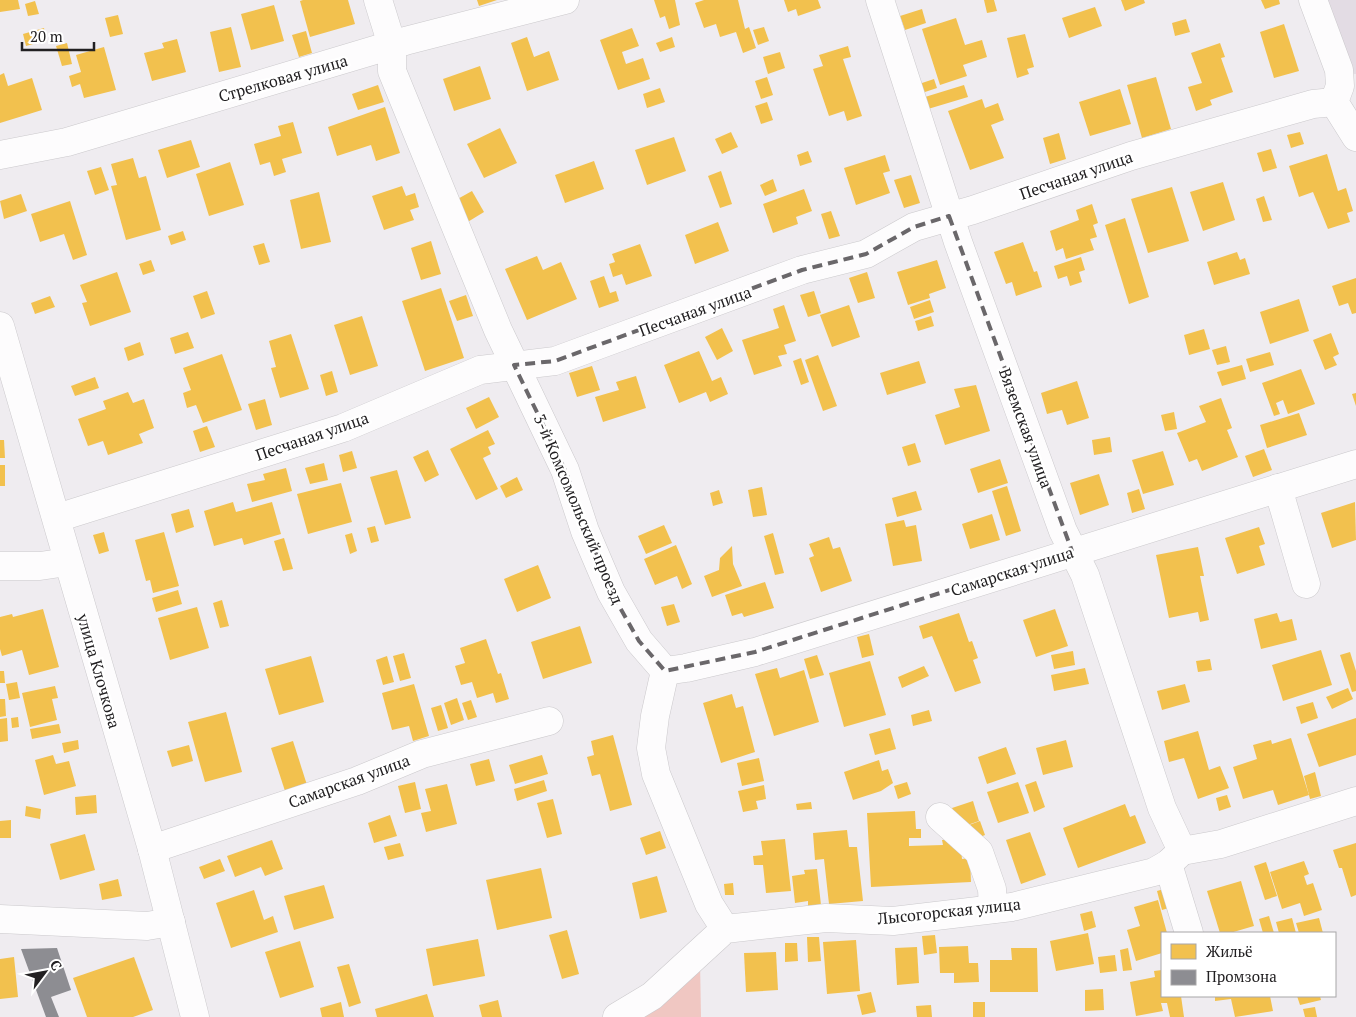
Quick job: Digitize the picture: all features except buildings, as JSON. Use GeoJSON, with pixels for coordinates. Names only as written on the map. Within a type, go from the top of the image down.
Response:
{"type":"FeatureCollection","features":[{"type":"Feature","properties":{"kind":"street","name":"3-й Комсомольский проезд"},"geometry":{"type":"LineString","coordinates":[[378,0],[392,45],[392,71],[498,330],[565,470],[585,530],[611,592],[639,641],[665,671]]}},
{"type":"Feature","properties":{"kind":"street","name":"Стрелковая улица"},"geometry":{"type":"LineString","coordinates":[[0,155],[67,142],[392,45],[565,0]]}},
{"type":"Feature","properties":{"kind":"street","name":"Вяземская улица"},"geometry":{"type":"LineString","coordinates":[[880,0],[949,216],[1072,551],[1085,575],[1162,808],[1175,857],[1189,932]]}},
{"type":"Feature","properties":{"kind":"street"},"geometry":{"type":"LineString","coordinates":[[1312,0],[1339,70],[1356,138]]}},
{"type":"Feature","properties":{"kind":"street","name":"Песчаная улица"},"geometry":{"type":"LineString","coordinates":[[57,518],[342,428],[480,370],[514,364],[555,361],[802,270],[866,254],[914,227],[1131,156],[1313,104],[1343,91]]}},
{"type":"Feature","properties":{"kind":"street","name":"улица Клочкова"},"geometry":{"type":"LineString","coordinates":[[0,326],[57,518],[67,562],[152,849],[195,1017]]}},
{"type":"Feature","properties":{"kind":"street","name":"Самарская улица"},"geometry":{"type":"LineString","coordinates":[[665,671],[755,652],[1072,551],[1356,464]]}},
{"type":"Feature","properties":{"kind":"street"},"geometry":{"type":"LineString","coordinates":[[1278,488],[1306,584]]}},
{"type":"Feature","properties":{"kind":"street"},"geometry":{"type":"LineString","coordinates":[[0,566],[40,566],[67,562]]}},
{"type":"Feature","properties":{"kind":"street"},"geometry":{"type":"LineString","coordinates":[[617,1017],[652,996],[725,929],[709,904],[656,774],[651,748],[655,716],[665,671]]}},
{"type":"Feature","properties":{"kind":"street","name":"Самарская улица"},"geometry":{"type":"LineString","coordinates":[[152,849],[357,781],[422,754],[549,721]]}},
{"type":"Feature","properties":{"kind":"street","name":"Лысогорская улица"},"geometry":{"type":"LineString","coordinates":[[725,929],[826,918],[893,920],[1012,907],[1154,872],[1175,857],[1356,801]]}},
{"type":"Feature","properties":{"kind":"street"},"geometry":{"type":"LineString","coordinates":[[940,817],[978,852],[992,889],[993,909]]}},
{"type":"Feature","properties":{"kind":"street"},"geometry":{"type":"LineString","coordinates":[[0,919],[146,926],[171,922]]}},
{"type":"Feature","properties":{"kind":"highlighted area"},"geometry":{"type":"Polygon","coordinates":[[[949,216],[1072,551],[755,652],[665,671],[639,641],[611,592],[565,470],[514,365],[555,361],[802,270],[866,254],[914,227],[949,216]]]}},
{"type":"Feature","properties":{"kind":"shaded area"},"geometry":{"type":"Polygon","coordinates":[[[1320,0],[1356,0],[1356,74],[1351,74],[1320,0]]]}},
{"type":"Feature","properties":{"kind":"shaded area"},"geometry":{"type":"Polygon","coordinates":[[[700,960],[701,1017],[629,1017],[700,960]]]}}]}
